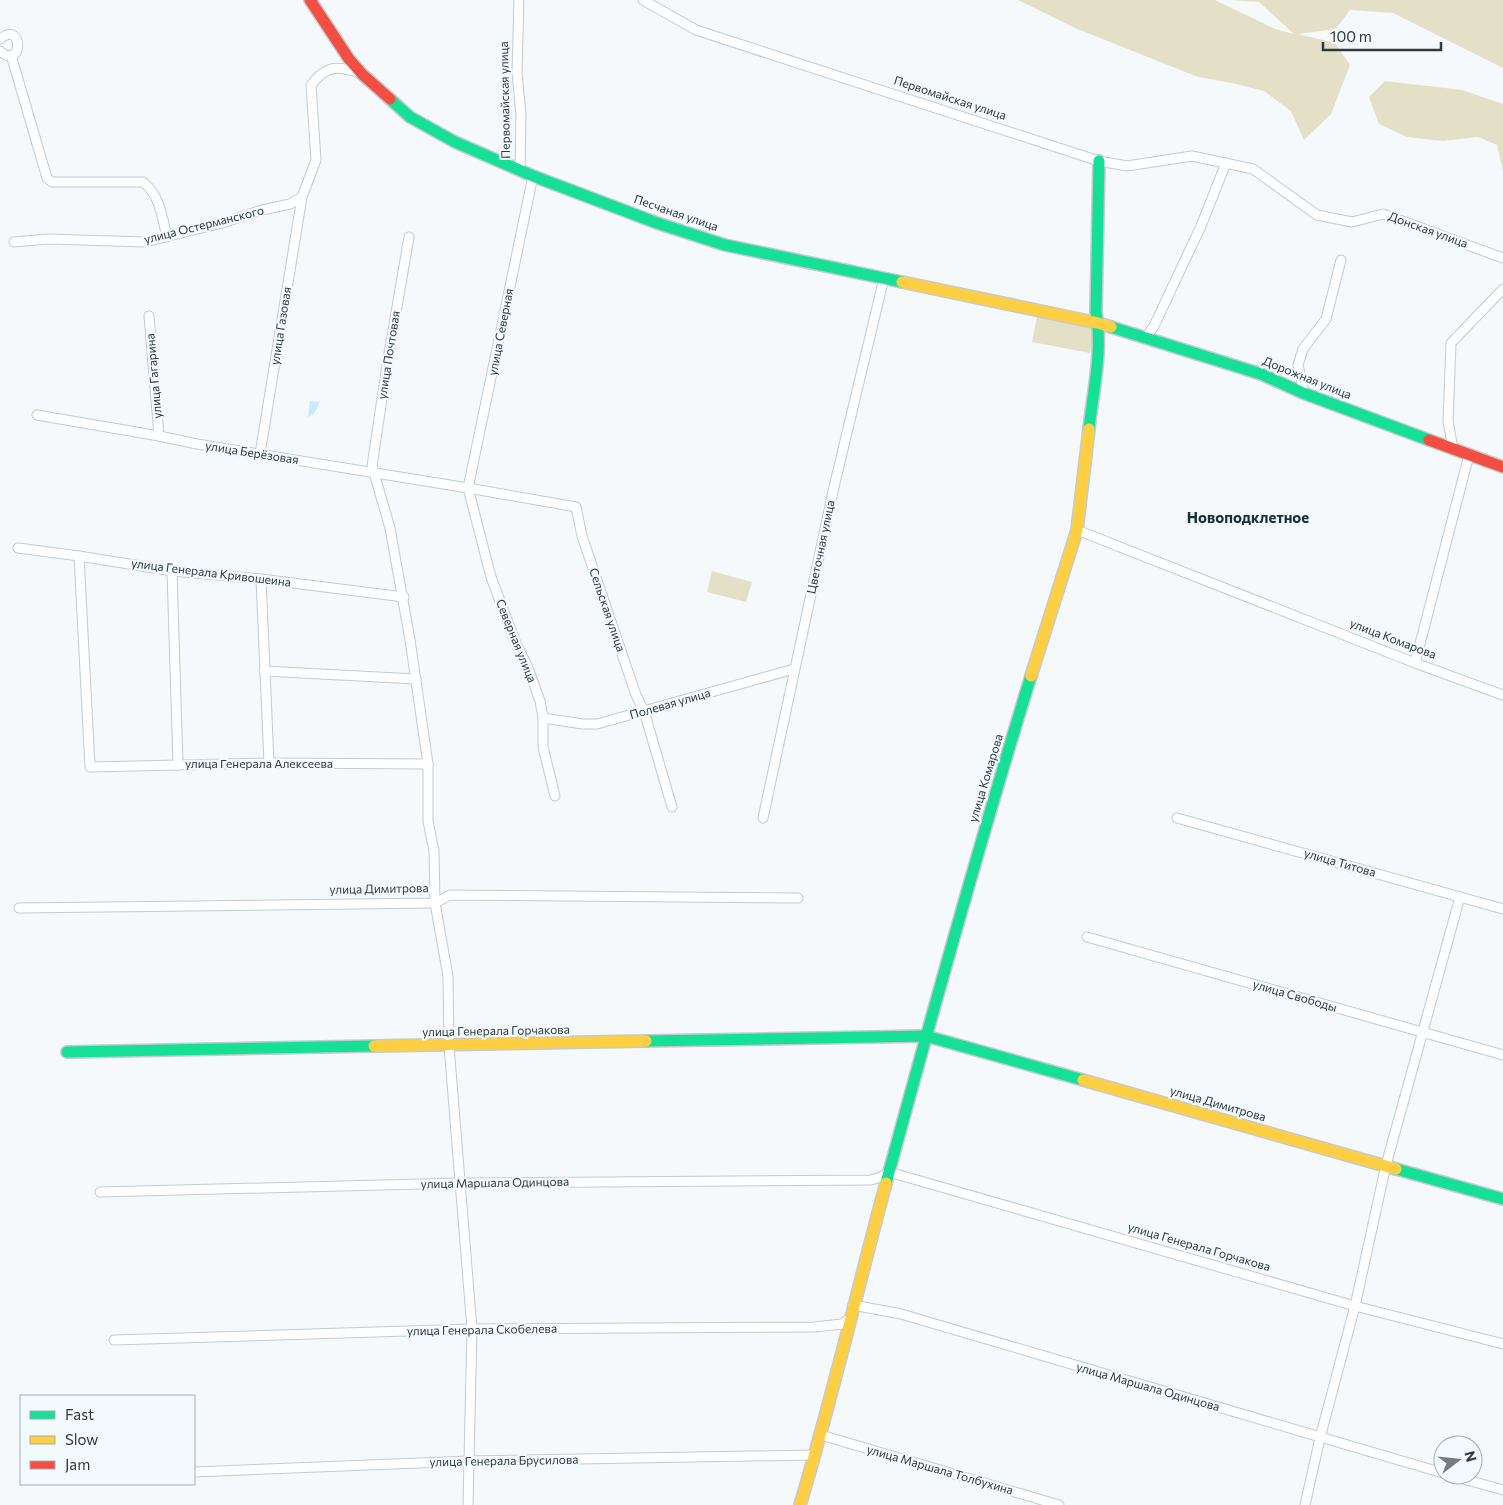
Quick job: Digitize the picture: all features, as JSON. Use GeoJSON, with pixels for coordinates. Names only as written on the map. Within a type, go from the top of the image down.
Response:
{"type":"FeatureCollection","features":[{"type":"Feature","properties":{"kind":"street","name":"Песчаная улица"},"geometry":{"type":"LineString","coordinates":[[310,0],[349,59],[362,74],[410,117],[455,142],[533,176],[657,223],[725,245],[1098,324]]}},
{"type":"Feature","properties":{"kind":"street","name":"Первомайская улица"},"geometry":{"type":"LineString","coordinates":[[519,0],[517,72],[521,115],[520,170]]}},
{"type":"Feature","properties":{"kind":"street","name":"Первомайская улица"},"geometry":{"type":"LineString","coordinates":[[643,0],[696,30],[1099,161]]}},
{"type":"Feature","properties":{"kind":"street"},"geometry":{"type":"LineString","coordinates":[[0,39],[8,35],[17,40],[17,50],[11,55],[6,56],[0,52]]}},
{"type":"Feature","properties":{"kind":"street"},"geometry":{"type":"LineString","coordinates":[[11,55],[47,178],[52,182],[144,182],[151,188],[158,202],[167,237]]}},
{"type":"Feature","properties":{"kind":"street","name":"улица Газовая"},"geometry":{"type":"LineString","coordinates":[[260,454],[302,197],[316,160],[312,85],[320,73],[337,68],[362,74]]}},
{"type":"Feature","properties":{"kind":"street","name":"Донская улица"},"geometry":{"type":"LineString","coordinates":[[1099,161],[1127,166],[1192,156],[1253,169],[1317,214],[1352,222],[1383,214],[1503,258]]}},
{"type":"Feature","properties":{"kind":"street"},"geometry":{"type":"LineString","coordinates":[[1098,324],[1096,312],[1099,161]]}},
{"type":"Feature","properties":{"kind":"street"},"geometry":{"type":"LineString","coordinates":[[1146,337],[1154,326],[1201,226],[1226,163]]}},
{"type":"Feature","properties":{"kind":"street","name":"улица Северная"},"geometry":{"type":"LineString","coordinates":[[468,488],[533,176]]}},
{"type":"Feature","properties":{"kind":"street","name":"улица Остерманского"},"geometry":{"type":"LineString","coordinates":[[14,242],[48,239],[145,242],[290,204],[302,197]]}},
{"type":"Feature","properties":{"kind":"street","name":"улица Почтовая"},"geometry":{"type":"LineString","coordinates":[[409,238],[387,364],[372,466],[390,528],[404,597],[428,764],[428,822],[434,851],[435,903],[448,976],[449,1046],[472,1329],[468,1505]]}},
{"type":"Feature","properties":{"kind":"street"},"geometry":{"type":"LineString","coordinates":[[1302,393],[1303,387],[1298,365],[1303,349],[1326,319],[1341,260]]}},
{"type":"Feature","properties":{"kind":"street","name":"Цветочная улица"},"geometry":{"type":"LineString","coordinates":[[763,818],[834,487],[884,278]]}},
{"type":"Feature","properties":{"kind":"street"},"geometry":{"type":"LineString","coordinates":[[1453,449],[1448,421],[1451,343],[1503,289]]}},
{"type":"Feature","properties":{"kind":"street","name":"улица Гагарина"},"geometry":{"type":"LineString","coordinates":[[149,316],[160,436]]}},
{"type":"Feature","properties":{"kind":"street","name":"Дорожная улица"},"geometry":{"type":"LineString","coordinates":[[1098,324],[1146,337],[1261,374],[1302,393],[1503,467]]}},
{"type":"Feature","properties":{"kind":"street","name":"улица Комарова"},"geometry":{"type":"LineString","coordinates":[[800,1505],[821,1435],[849,1319],[926,1036],[1001,773],[1077,530],[1098,352],[1098,324]]}},
{"type":"Feature","properties":{"kind":"street","name":"улица Берёзовая"},"geometry":{"type":"LineString","coordinates":[[37,415],[576,508]]}},
{"type":"Feature","properties":{"kind":"street"},"geometry":{"type":"LineString","coordinates":[[1415,662],[1469,455]]}},
{"type":"Feature","properties":{"kind":"street","name":"Северная улица"},"geometry":{"type":"LineString","coordinates":[[468,488],[491,577],[540,701],[543,718],[543,747],[555,796]]}},
{"type":"Feature","properties":{"kind":"street","name":"Сельская улица"},"geometry":{"type":"LineString","coordinates":[[576,508],[582,536],[636,695],[644,711],[672,807]]}},
{"type":"Feature","properties":{"kind":"street","name":"улица Комарова"},"geometry":{"type":"LineString","coordinates":[[1077,530],[1503,695]]}},
{"type":"Feature","properties":{"kind":"street","name":"улица Генерала Кривошеина"},"geometry":{"type":"LineString","coordinates":[[18,548],[172,571],[261,579],[404,597]]}},
{"type":"Feature","properties":{"kind":"street","name":"улица Генерала Алексеева"},"geometry":{"type":"LineString","coordinates":[[79,556],[90,766],[428,764]]}},
{"type":"Feature","properties":{"kind":"street"},"geometry":{"type":"LineString","coordinates":[[172,571],[178,764]]}},
{"type":"Feature","properties":{"kind":"street"},"geometry":{"type":"LineString","coordinates":[[261,579],[269,764]]}},
{"type":"Feature","properties":{"kind":"street","name":"Полевая улица"},"geometry":{"type":"LineString","coordinates":[[543,718],[591,725],[620,719],[794,669]]}},
{"type":"Feature","properties":{"kind":"street"},"geometry":{"type":"LineString","coordinates":[[264,671],[416,679]]}},
{"type":"Feature","properties":{"kind":"street","name":"улица Титова"},"geometry":{"type":"LineString","coordinates":[[1177,818],[1503,909]]}},
{"type":"Feature","properties":{"kind":"street","name":"улица Димитрова"},"geometry":{"type":"LineString","coordinates":[[19,908],[435,903],[450,895],[798,898]]}},
{"type":"Feature","properties":{"kind":"street"},"geometry":{"type":"LineString","coordinates":[[1305,1505],[1320,1438],[1355,1306],[1386,1165],[1460,897]]}},
{"type":"Feature","properties":{"kind":"street","name":"улица Свободы"},"geometry":{"type":"LineString","coordinates":[[1087,936],[1503,1055]]}},
{"type":"Feature","properties":{"kind":"street","name":"улица Генерала Горчакова"},"geometry":{"type":"LineString","coordinates":[[67,1052],[926,1036]]}},
{"type":"Feature","properties":{"kind":"street","name":"улица Димитрова"},"geometry":{"type":"LineString","coordinates":[[926,1036],[1503,1199]]}},
{"type":"Feature","properties":{"kind":"street","name":"улица Генерала Горчакова"},"geometry":{"type":"LineString","coordinates":[[889,1172],[1355,1306],[1503,1344]]}},
{"type":"Feature","properties":{"kind":"street","name":"улица Маршала Одинцова"},"geometry":{"type":"LineString","coordinates":[[100,1192],[459,1182],[871,1180],[881,1178],[889,1172]]}},
{"type":"Feature","properties":{"kind":"street","name":"улица Маршала Одинцова"},"geometry":{"type":"LineString","coordinates":[[853,1305],[901,1314],[1433,1470]]}},
{"type":"Feature","properties":{"kind":"street","name":"улица Генерала Скобелева"},"geometry":{"type":"LineString","coordinates":[[114,1340],[472,1329],[814,1327],[842,1324],[849,1319]]}},
{"type":"Feature","properties":{"kind":"street","name":"улица Маршала Толбухина"},"geometry":{"type":"LineString","coordinates":[[821,1435],[1059,1505]]}},
{"type":"Feature","properties":{"kind":"street","name":"улица Генерала Брусилова"},"geometry":{"type":"LineString","coordinates":[[195,1472],[470,1461],[814,1455]]}},
{"type":"Feature","properties":{"kind":"street"},"geometry":{"type":"LineString","coordinates":[[1483,1484],[1503,1490]]}},
{"type":"Feature","properties":{"kind":"shaded area"},"geometry":{"type":"Polygon","coordinates":[[[1018,0],[1215,0],[1275,29],[1294,34],[1259,2],[1231,0],[1503,0],[1503,68],[1393,13],[1350,10],[1336,29],[1298,34],[1335,43],[1350,65],[1331,114],[1304,140],[1291,111],[1264,91],[1198,77],[1075,28],[1018,0]]]}},
{"type":"Feature","properties":{"kind":"shaded area"},"geometry":{"type":"Polygon","coordinates":[[[1385,81],[1462,90],[1503,104],[1503,171],[1497,145],[1478,137],[1443,141],[1407,137],[1379,124],[1369,97],[1385,81]]]}},
{"type":"Feature","properties":{"kind":"shaded area"},"geometry":{"type":"Polygon","coordinates":[[[1037,317],[1095,327],[1090,353],[1032,342],[1037,317]]]}},
{"type":"Feature","properties":{"kind":"shaded area"},"geometry":{"type":"Polygon","coordinates":[[[712,571],[752,582],[746,602],[707,592],[712,571]]]}},
{"type":"Feature","properties":{"kind":"water"},"geometry":{"type":"Polygon","coordinates":[[[310,401],[320,402],[314,414],[308,417],[310,401]]]}},
{"type":"Feature","properties":{"kind":"traffic: fast"},"geometry":{"type":"LineString","coordinates":[[390,99],[410,117],[455,142],[533,176],[657,223],[725,245],[902,282]]}},
{"type":"Feature","properties":{"kind":"traffic: fast"},"geometry":{"type":"LineString","coordinates":[[1089,429],[1098,356],[1096,312],[1099,161]]}},
{"type":"Feature","properties":{"kind":"traffic: fast"},"geometry":{"type":"LineString","coordinates":[[1111,327],[1261,374],[1303,393],[1429,440]]}},
{"type":"Feature","properties":{"kind":"traffic: fast"},"geometry":{"type":"LineString","coordinates":[[886,1183],[956,929],[1031,676]]}},
{"type":"Feature","properties":{"kind":"traffic: fast"},"geometry":{"type":"LineString","coordinates":[[646,1041],[926,1036],[1083,1080]]}},
{"type":"Feature","properties":{"kind":"traffic: fast"},"geometry":{"type":"LineString","coordinates":[[67,1052],[374,1046]]}},
{"type":"Feature","properties":{"kind":"traffic: fast"},"geometry":{"type":"LineString","coordinates":[[1396,1169],[1503,1199]]}},
{"type":"Feature","properties":{"kind":"traffic: slow"},"geometry":{"type":"LineString","coordinates":[[902,282],[1111,327]]}},
{"type":"Feature","properties":{"kind":"traffic: slow"},"geometry":{"type":"LineString","coordinates":[[1031,676],[1077,530],[1089,429]]}},
{"type":"Feature","properties":{"kind":"traffic: slow"},"geometry":{"type":"LineString","coordinates":[[374,1046],[646,1041]]}},
{"type":"Feature","properties":{"kind":"traffic: slow"},"geometry":{"type":"LineString","coordinates":[[1083,1080],[1396,1169]]}},
{"type":"Feature","properties":{"kind":"traffic: slow"},"geometry":{"type":"LineString","coordinates":[[800,1505],[834,1385],[886,1183]]}},
{"type":"Feature","properties":{"kind":"traffic: jam"},"geometry":{"type":"LineString","coordinates":[[310,0],[349,59],[362,74],[390,99]]}},
{"type":"Feature","properties":{"kind":"traffic: jam"},"geometry":{"type":"LineString","coordinates":[[1429,440],[1503,467]]}},
{"type":"Feature","properties":{"kind":"district","name":"Новоподклетное"},"geometry":{"type":"Point","coordinates":[1248,518]}}]}
